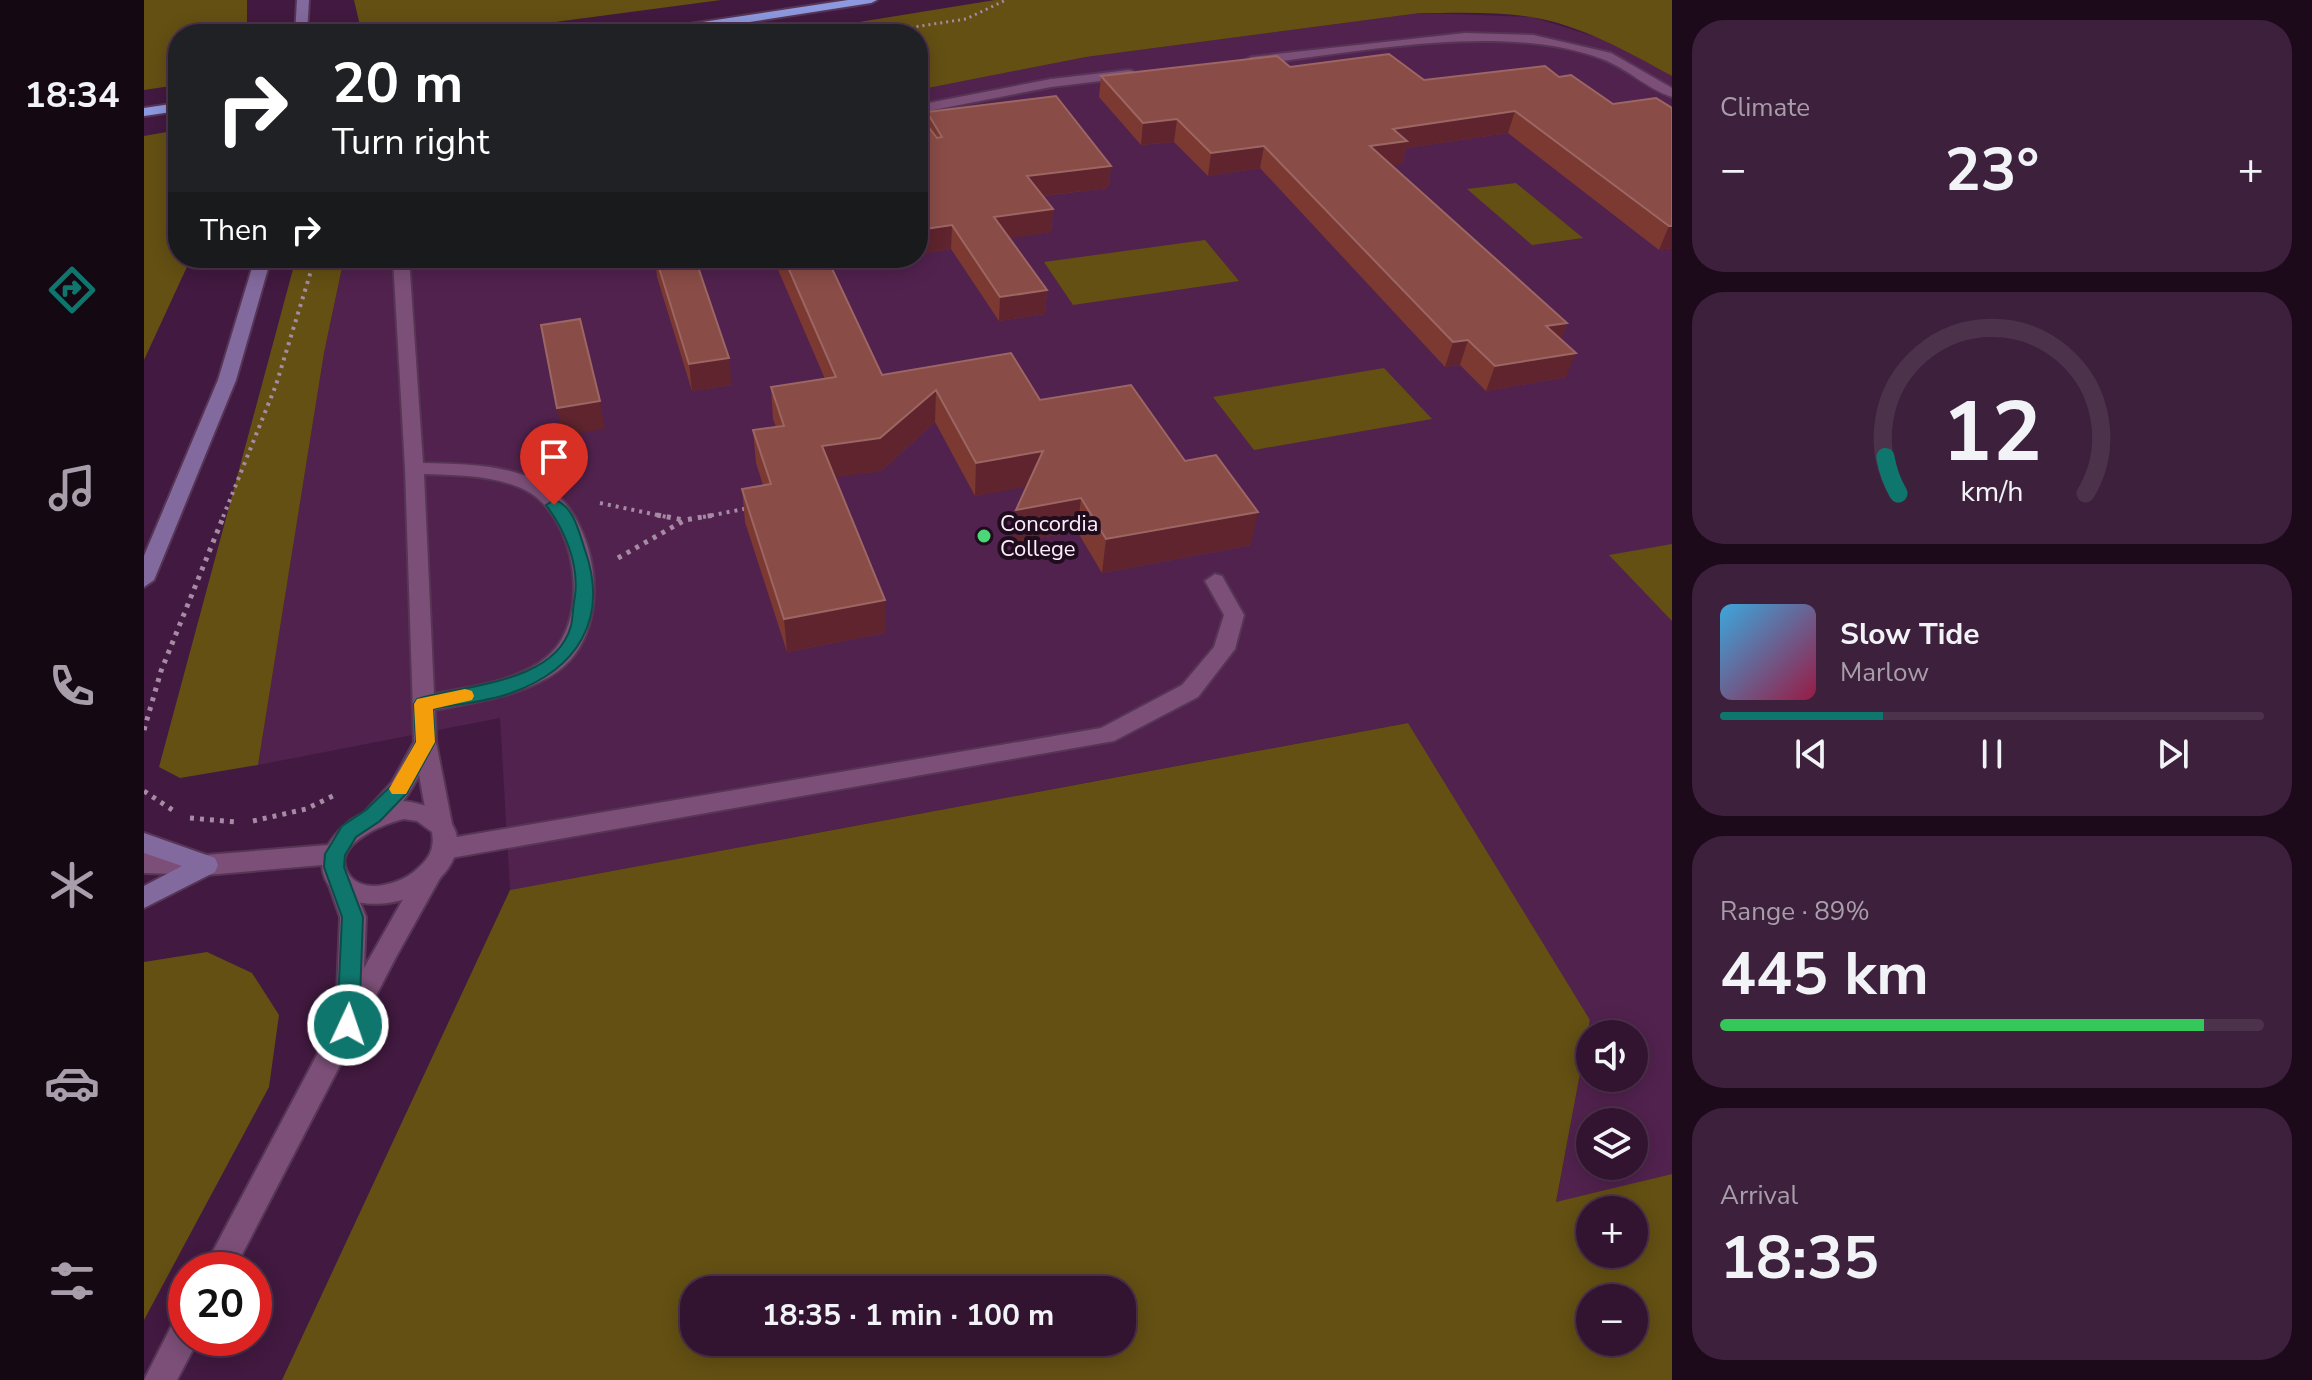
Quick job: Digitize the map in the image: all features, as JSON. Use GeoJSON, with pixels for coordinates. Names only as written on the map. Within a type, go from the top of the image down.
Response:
{"type":"FeatureCollection","features":[{"type":"Feature","properties":{"kind":"highway"},"geometry":{"type":"LineString","coordinates":[[714,24],[871,0]]}},
{"type":"Feature","properties":{"kind":"highway"},"geometry":{"type":"LineString","coordinates":[[144,112],[168,108]]}},
{"type":"Feature","properties":{"kind":"main road"},"geometry":{"type":"LineString","coordinates":[[302,24],[303,0]]}},
{"type":"Feature","properties":{"kind":"main road"},"geometry":{"type":"LineString","coordinates":[[144,580],[227,380],[260,268]]}},
{"type":"Feature","properties":{"kind":"main road"},"geometry":{"type":"LineString","coordinates":[[144,843],[206,865]]}},
{"type":"Feature","properties":{"kind":"main road"},"geometry":{"type":"LineString","coordinates":[[144,898],[206,865]]}},
{"type":"Feature","properties":{"kind":"street"},"geometry":{"type":"LineString","coordinates":[[1242,62],[1465,37],[1533,39],[1607,56],[1672,93]]}},
{"type":"Feature","properties":{"kind":"street"},"geometry":{"type":"LineString","coordinates":[[928,107],[1051,83],[1147,72]]}},
{"type":"Feature","properties":{"kind":"street"},"geometry":{"type":"LineString","coordinates":[[228,1252],[438,860],[444,832],[425,742],[414,468],[402,268]]}},
{"type":"Feature","properties":{"kind":"street"},"geometry":{"type":"LineString","coordinates":[[414,468],[465,470],[512,480],[544,492],[565,517],[586,576],[579,629],[558,661],[507,688],[424,704]]}},
{"type":"Feature","properties":{"kind":"street"},"geometry":{"type":"LineString","coordinates":[[339,880],[364,895],[382,896],[409,888],[438,860],[1106,735],[1190,691],[1224,649],[1234,615],[1215,581]]}},
{"type":"Feature","properties":{"kind":"street"},"geometry":{"type":"LineString","coordinates":[[348,1025],[353,917],[334,867],[335,854],[349,831],[373,816],[401,788],[425,742]]}},
{"type":"Feature","properties":{"kind":"street"},"geometry":{"type":"LineString","coordinates":[[373,816],[389,811],[419,811],[440,824]]}},
{"type":"Feature","properties":{"kind":"street"},"geometry":{"type":"LineString","coordinates":[[144,863],[206,865],[335,854]]}},
{"type":"Feature","properties":{"kind":"street"},"geometry":{"type":"LineString","coordinates":[[159,1380],[172,1356]]}},
{"type":"Feature","properties":{"kind":"path"},"geometry":{"type":"LineString","coordinates":[[928,25],[966,19],[1006,0]]}},
{"type":"Feature","properties":{"kind":"path"},"geometry":{"type":"LineString","coordinates":[[144,730],[161,671],[276,385],[312,268]]}},
{"type":"Feature","properties":{"kind":"path"},"geometry":{"type":"LineString","coordinates":[[544,492],[685,520]]}},
{"type":"Feature","properties":{"kind":"path"},"geometry":{"type":"LineString","coordinates":[[586,576],[685,520],[759,506]]}},
{"type":"Feature","properties":{"kind":"path"},"geometry":{"type":"LineString","coordinates":[[144,791],[182,817],[243,823],[306,809],[345,790]]}},
{"type":"Feature","properties":{"kind":"shaded area"},"geometry":{"type":"Polygon","coordinates":[[[144,0],[247,0],[247,24],[168,24],[168,86],[144,90],[144,0]]]}},
{"type":"Feature","properties":{"kind":"shaded area"},"geometry":{"type":"Polygon","coordinates":[[[354,0],[721,0],[540,24],[360,24],[354,0]]]}},
{"type":"Feature","properties":{"kind":"shaded area"},"geometry":{"type":"Polygon","coordinates":[[[995,0],[1672,0],[1672,76],[1604,40],[1550,21],[1490,13],[1420,13],[1086,57],[928,88],[928,24],[847,24],[995,0]]]}},
{"type":"Feature","properties":{"kind":"shaded area","name":"Concordia College"},"geometry":{"type":"Polygon","coordinates":[[[1420,13],[1532,17],[1609,41],[1672,76],[1672,1174],[1648,1180],[1584,1196],[1576,1196],[1556,1203],[1577,1092],[1648,1092],[1648,1020],[1590,1020],[1407,723],[510,890],[500,718],[258,765],[324,353],[342,268],[928,268],[928,88],[1086,57],[1420,13]]]}},
{"type":"Feature","properties":{"kind":"shaded area"},"geometry":{"type":"Polygon","coordinates":[[[168,132],[168,268],[186,268],[144,360],[144,136],[168,132]]]}},
{"type":"Feature","properties":{"kind":"shaded area"},"geometry":{"type":"Polygon","coordinates":[[[1516,183],[1583,238],[1532,245],[1467,189],[1516,183]]]}},
{"type":"Feature","properties":{"kind":"shaded area"},"geometry":{"type":"Polygon","coordinates":[[[1205,240],[1239,281],[1073,305],[1044,262],[1205,240]]]}},
{"type":"Feature","properties":{"kind":"shaded area"},"geometry":{"type":"Polygon","coordinates":[[[293,268],[342,268],[324,353],[258,765],[180,778],[159,767],[293,268]]]}},
{"type":"Feature","properties":{"kind":"shaded area"},"geometry":{"type":"Polygon","coordinates":[[[1384,368],[1432,419],[1254,450],[1213,397],[1384,368]]]}},
{"type":"Feature","properties":{"kind":"shaded area"},"geometry":{"type":"Polygon","coordinates":[[[1672,544],[1672,621],[1609,555],[1672,544]]]}},
{"type":"Feature","properties":{"kind":"shaded area"},"geometry":{"type":"Polygon","coordinates":[[[1408,723],[1590,1020],[1576,1020],[1577,1092],[1556,1202],[1576,1197],[1576,1268],[1648,1268],[1648,1196],[1581,1196],[1672,1174],[1672,1380],[282,1380],[510,890],[1408,723]]]}},
{"type":"Feature","properties":{"kind":"shaded area"},"geometry":{"type":"Polygon","coordinates":[[[207,952],[252,973],[279,1015],[269,1087],[180,1252],[168,1252],[168,1275],[144,1320],[144,962],[207,952]]]}},
{"type":"Feature","properties":{"kind":"building"},"geometry":{"type":"Polygon","coordinates":[[[1389,54],[1424,80],[1545,66],[1559,77],[1571,75],[1613,104],[1656,98],[1672,108],[1672,226],[1515,111],[1393,129],[1407,141],[1370,146],[1567,323],[1546,326],[1576,353],[1495,366],[1468,340],[1453,342],[1264,146],[1211,153],[1177,119],[1143,123],[1101,76],[1277,56],[1290,67],[1389,54]]]}},
{"type":"Feature","properties":{"kind":"building"},"geometry":{"type":"Polygon","coordinates":[[[1056,96],[1111,166],[1027,176],[1053,209],[994,217],[1047,290],[1000,297],[952,225],[928,229],[928,126],[937,138],[942,137],[928,112],[1056,96]]]}},
{"type":"Feature","properties":{"kind":"building"},"geometry":{"type":"Polygon","coordinates":[[[659,268],[698,268],[729,358],[689,364],[659,268]]]}},
{"type":"Feature","properties":{"kind":"building"},"geometry":{"type":"Polygon","coordinates":[[[788,268],[832,268],[882,375],[1011,353],[1040,400],[1131,385],[1185,461],[1216,455],[1258,512],[1106,539],[1081,498],[1016,510],[1043,451],[976,463],[936,390],[880,438],[822,446],[885,600],[784,619],[742,489],[771,484],[753,430],[784,426],[771,387],[836,377],[788,268]]]}},
{"type":"Feature","properties":{"kind":"building"},"geometry":{"type":"Polygon","coordinates":[[[580,319],[600,401],[557,408],[541,325],[580,319]]]}},
{"type":"Feature","properties":{"kind":"slow traffic"},"geometry":{"type":"LineString","coordinates":[[399,789],[425,742],[424,704],[465,696]]}},
{"type":"Feature","properties":{"kind":"place","name":"Concordia College"},"geometry":{"type":"Point","coordinates":[984,536]}},
{"type":"Feature","properties":{"kind":"route"},"geometry":{"type":"LineString","coordinates":[[348,1025],[353,917],[334,867],[335,854],[349,831],[373,816],[401,788],[425,742],[424,704],[507,688],[558,661],[579,629],[586,576],[565,517],[554,505]]}}]}
